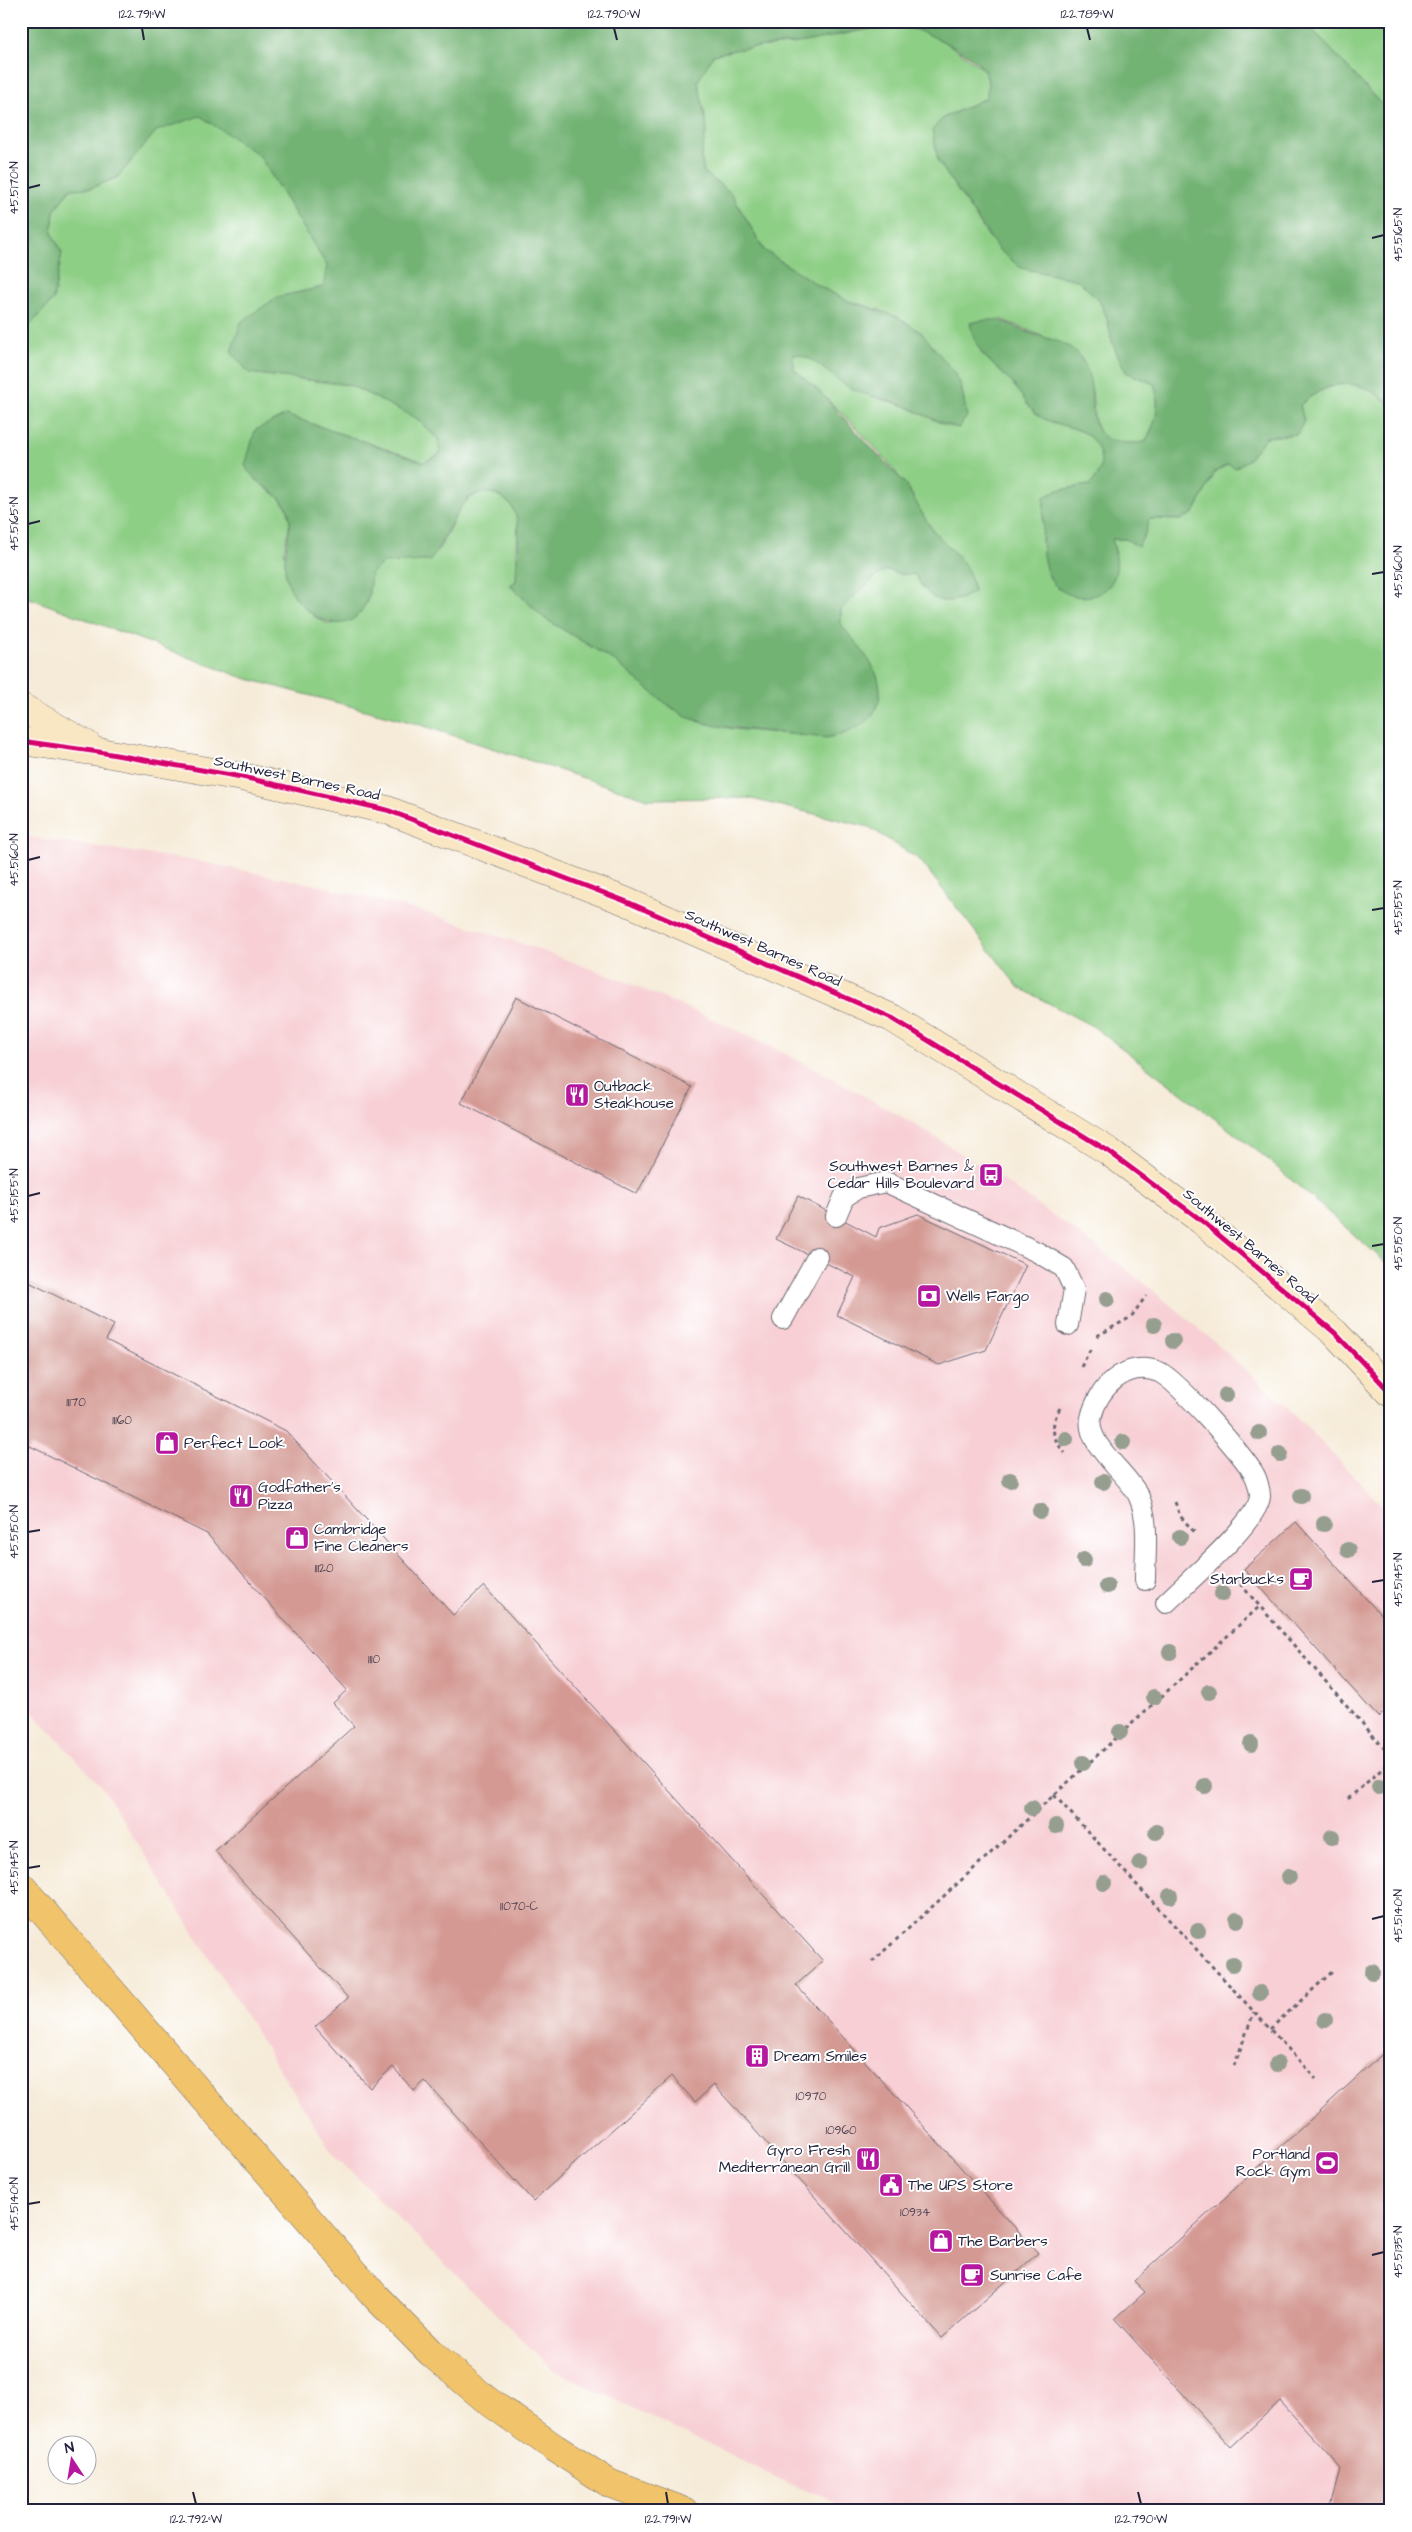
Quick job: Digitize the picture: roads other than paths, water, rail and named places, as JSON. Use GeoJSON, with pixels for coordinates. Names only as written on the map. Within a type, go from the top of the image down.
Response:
{"type":"FeatureCollection","features":[{"type":"Feature","properties":{"kind":"highway"},"geometry":{"type":"LineString","coordinates":[[21,1886],[370,2290],[431,2353],[488,2401],[609,2483],[684,2511]]}},
{"type":"Feature","properties":{"kind":"main road"},"geometry":{"type":"LineString","coordinates":[[21,707],[99,752]]}},
{"type":"Feature","properties":{"kind":"main road","name":"Southwest Barnes Road"},"geometry":{"type":"LineString","coordinates":[[21,741],[99,752],[242,777],[387,810],[625,901],[892,1018],[1108,1150],[1202,1220],[1335,1333],[1391,1393]]}},
{"type":"Feature","properties":{"kind":"lane"},"geometry":{"type":"LineString","coordinates":[[836,1216],[844,1197],[858,1188],[886,1182],[1037,1252],[1064,1268],[1074,1289],[1068,1325]]}},
{"type":"Feature","properties":{"kind":"lane"},"geometry":{"type":"LineString","coordinates":[[783,1318],[816,1257]]}},
{"type":"Feature","properties":{"kind":"lane"},"geometry":{"type":"LineString","coordinates":[[1145,1580],[1146,1517],[1139,1496],[1105,1454],[1093,1434],[1091,1419],[1104,1387],[1124,1372],[1144,1368],[1161,1373],[1174,1382],[1242,1457],[1256,1476],[1260,1496],[1255,1512],[1244,1526],[1166,1603]]}},
{"type":"Feature","properties":{"kind":"place","name":"Outback Steakhouse"},"geometry":{"type":"Point","coordinates":[577,1095]}},
{"type":"Feature","properties":{"kind":"place","name":"Southwest Barnes & Cedar Hills Boulevard"},"geometry":{"type":"Point","coordinates":[991,1175]}},
{"type":"Feature","properties":{"kind":"place","name":"Wells Fargo"},"geometry":{"type":"Point","coordinates":[929,1296]}},
{"type":"Feature","properties":{"kind":"place","name":"Perfect Look"},"geometry":{"type":"Point","coordinates":[167,1443]}},
{"type":"Feature","properties":{"kind":"place","name":"Godfather's Pizza"},"geometry":{"type":"Point","coordinates":[241,1496]}},
{"type":"Feature","properties":{"kind":"place","name":"Cambridge Fine Cleaners"},"geometry":{"type":"Point","coordinates":[297,1538]}},
{"type":"Feature","properties":{"kind":"place","name":"Starbucks"},"geometry":{"type":"Point","coordinates":[1301,1579]}},
{"type":"Feature","properties":{"kind":"place","name":"Dream Smiles"},"geometry":{"type":"Point","coordinates":[757,2056]}},
{"type":"Feature","properties":{"kind":"place","name":"Gyro Fresh Mediterranean Grill"},"geometry":{"type":"Point","coordinates":[868,2159]}},
{"type":"Feature","properties":{"kind":"place","name":"Portland Rock Gym"},"geometry":{"type":"Point","coordinates":[1327,2163]}},
{"type":"Feature","properties":{"kind":"place","name":"The UPS Store"},"geometry":{"type":"Point","coordinates":[891,2185]}},
{"type":"Feature","properties":{"kind":"place","name":"The Barbers"},"geometry":{"type":"Point","coordinates":[941,2241]}},
{"type":"Feature","properties":{"kind":"place","name":"Sunrise Cafe"},"geometry":{"type":"Point","coordinates":[972,2275]}}]}
